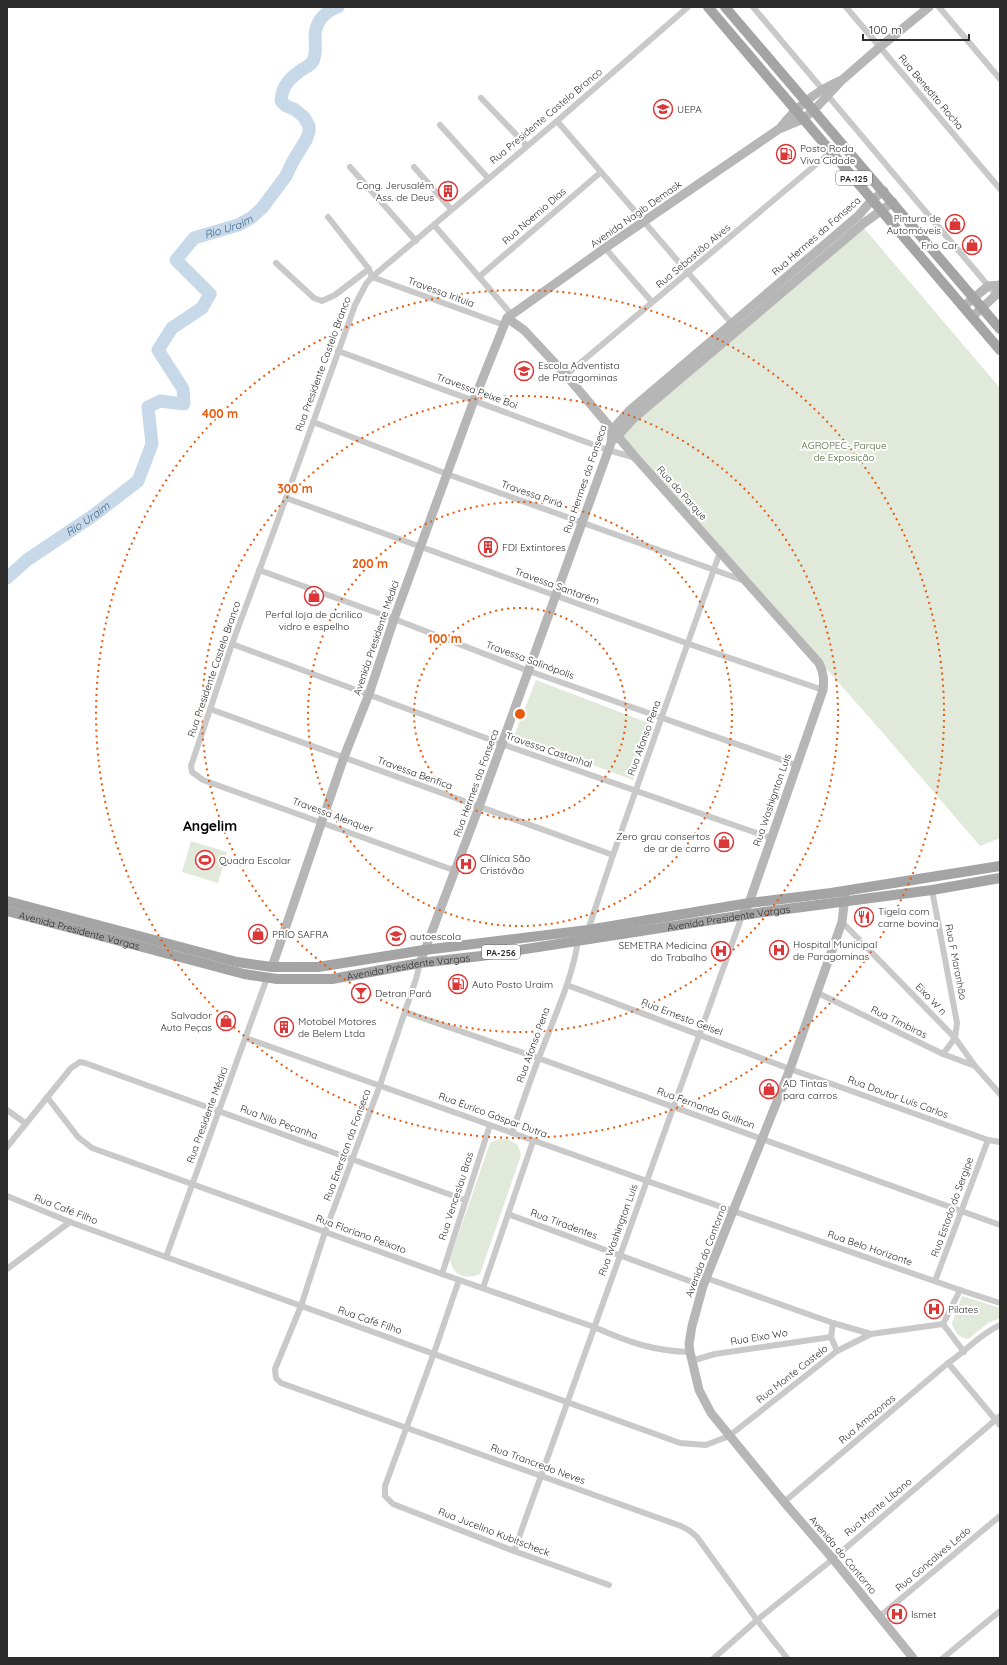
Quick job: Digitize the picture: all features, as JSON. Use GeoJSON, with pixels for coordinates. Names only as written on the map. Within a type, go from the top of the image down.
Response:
{"type":"FeatureCollection","features":[{"type":"Feature","properties":{"kind":"main road","name":"PA-125"},"geometry":{"type":"LineString","coordinates":[[708,7],[1000,350]]}},
{"type":"Feature","properties":{"kind":"main road","name":"PA-125"},"geometry":{"type":"LineString","coordinates":[[725,7],[884,191],[1000,329]]}},
{"type":"Feature","properties":{"kind":"main road","name":"Avenida Presidente Vargas"},"geometry":{"type":"LineString","coordinates":[[10,907],[218,968],[267,978],[324,980],[420,963],[481,956],[742,916],[1000,866]]}},
{"type":"Feature","properties":{"kind":"main road","name":"Avenida Presidente Vargas"},"geometry":{"type":"LineString","coordinates":[[10,907],[237,962],[272,966],[318,967],[424,950],[588,930],[749,903],[932,890],[1000,878]]}},
{"type":"Feature","properties":{"kind":"street","name":"Rua Presidente Castelo Branco"},"geometry":{"type":"LineString","coordinates":[[203,780],[192,772],[191,766],[232,644],[338,351],[355,305],[363,289],[372,277],[557,121],[688,7]]}},
{"type":"Feature","properties":{"kind":"street"},"geometry":{"type":"LineString","coordinates":[[753,7],[996,295]]}},
{"type":"Feature","properties":{"kind":"street","name":"Rua Benedito Rocha"},"geometry":{"type":"LineString","coordinates":[[846,7],[1000,189]]}},
{"type":"Feature","properties":{"kind":"street"},"geometry":{"type":"LineString","coordinates":[[826,92],[928,7]]}},
{"type":"Feature","properties":{"kind":"street"},"geometry":{"type":"LineString","coordinates":[[939,7],[1000,79]]}},
{"type":"Feature","properties":{"kind":"street","name":"Avenida Nagib Demask"},"geometry":{"type":"LineString","coordinates":[[779,129],[795,110],[806,101],[826,92]]}},
{"type":"Feature","properties":{"kind":"street","name":"Avenida Nagib Demask"},"geometry":{"type":"LineString","coordinates":[[508,319],[606,248],[779,129],[803,119],[814,110],[826,92]]}},
{"type":"Feature","properties":{"kind":"street"},"geometry":{"type":"LineString","coordinates":[[481,98],[527,146]]}},
{"type":"Feature","properties":{"kind":"street"},"geometry":{"type":"LineString","coordinates":[[557,121],[735,327]]}},
{"type":"Feature","properties":{"kind":"street"},"geometry":{"type":"LineString","coordinates":[[440,125],[488,178]]}},
{"type":"Feature","properties":{"kind":"street","name":"Rua Sebastião Alves"},"geometry":{"type":"LineString","coordinates":[[566,375],[832,151]]}},
{"type":"Feature","properties":{"kind":"street"},"geometry":{"type":"LineString","coordinates":[[350,167],[416,240]]}},
{"type":"Feature","properties":{"kind":"street"},"geometry":{"type":"LineString","coordinates":[[414,167],[451,210]]}},
{"type":"Feature","properties":{"kind":"street","name":"Rua Noemio Dias"},"geometry":{"type":"LineString","coordinates":[[480,276],[600,172]]}},
{"type":"Feature","properties":{"kind":"street","name":"Rua Hermes da Fonseca"},"geometry":{"type":"LineString","coordinates":[[735,327],[858,216],[872,200],[884,191]]}},
{"type":"Feature","properties":{"kind":"street"},"geometry":{"type":"LineString","coordinates":[[610,446],[615,433],[634,418],[735,327],[864,223],[893,202]]}},
{"type":"Feature","properties":{"kind":"street"},"geometry":{"type":"LineString","coordinates":[[328,218],[369,269],[372,277]]}},
{"type":"Feature","properties":{"kind":"street"},"geometry":{"type":"LineString","coordinates":[[434,225],[480,276],[508,319]]}},
{"type":"Feature","properties":{"kind":"street"},"geometry":{"type":"LineString","coordinates":[[606,248],[652,302]]}},
{"type":"Feature","properties":{"kind":"street"},"geometry":{"type":"LineString","coordinates":[[276,264],[314,298],[322,301],[335,295],[369,269]]}},
{"type":"Feature","properties":{"kind":"street","name":"Travessa Irituia"},"geometry":{"type":"LineString","coordinates":[[372,277],[508,319]]}},
{"type":"Feature","properties":{"kind":"street"},"geometry":{"type":"LineString","coordinates":[[963,307],[988,286],[1000,285],[996,295],[972,317]]}},
{"type":"Feature","properties":{"kind":"street","name":"Rua do Parque"},"geometry":{"type":"LineString","coordinates":[[508,319],[524,330],[566,375],[636,458],[819,663],[824,673],[822,690]]}},
{"type":"Feature","properties":{"kind":"street","name":"Avenida Presidente Médici"},"geometry":{"type":"LineString","coordinates":[[272,966],[323,822],[344,757],[369,694],[420,547],[474,400],[508,319]]}},
{"type":"Feature","properties":{"kind":"street","name":"Travessa Peixe Boi"},"geometry":{"type":"LineString","coordinates":[[338,351],[474,400],[610,446],[636,458]]}},
{"type":"Feature","properties":{"kind":"street","name":"Travessa Piriá"},"geometry":{"type":"LineString","coordinates":[[313,422],[447,474],[745,581]]}},
{"type":"Feature","properties":{"kind":"street","name":"Rua Hermes da Fonseca"},"geometry":{"type":"LineString","coordinates":[[420,963],[456,871],[610,446]]}},
{"type":"Feature","properties":{"kind":"street","name":"Travessa Santarém"},"geometry":{"type":"LineString","coordinates":[[286,498],[689,644],[822,690]]}},
{"type":"Feature","properties":{"kind":"street","name":"Rua Afonso Pena"},"geometry":{"type":"LineString","coordinates":[[588,930],[720,552]]}},
{"type":"Feature","properties":{"kind":"street","name":"Travessa Salinópolis"},"geometry":{"type":"LineString","coordinates":[[259,570],[394,619],[529,671],[796,766]]}},
{"type":"Feature","properties":{"kind":"street","name":"Travessa Castanhal"},"geometry":{"type":"LineString","coordinates":[[232,644],[502,744],[771,838]]}},
{"type":"Feature","properties":{"kind":"street","name":"Rua Washignton Luis"},"geometry":{"type":"LineString","coordinates":[[742,916],[749,903],[822,690]]}},
{"type":"Feature","properties":{"kind":"street","name":"Travessa Benfica"},"geometry":{"type":"LineString","coordinates":[[210,709],[613,855]]}},
{"type":"Feature","properties":{"kind":"street","name":"Travessa Alenquer"},"geometry":{"type":"LineString","coordinates":[[203,780],[456,871]]}},
{"type":"Feature","properties":{"kind":"street","name":"Rua F Maranhão"},"geometry":{"type":"LineString","coordinates":[[932,890],[957,1023],[955,1038]]}},
{"type":"Feature","properties":{"kind":"street","name":"Avenida do Contorno"},"geometry":{"type":"LineString","coordinates":[[845,896],[842,922],[790,1069],[704,1282],[692,1326],[689,1344],[690,1357],[699,1390],[711,1413],[833,1559],[913,1658]]}},
{"type":"Feature","properties":{"kind":"street","name":"Rua Washington Luís"},"geometry":{"type":"LineString","coordinates":[[514,1551],[540,1475],[742,916]]}},
{"type":"Feature","properties":{"kind":"street","name":"Eixo W n"},"geometry":{"type":"LineString","coordinates":[[842,922],[955,1038],[975,1066],[1000,1094]]}},
{"type":"Feature","properties":{"kind":"street","name":"Rua Afonso Pena"},"geometry":{"type":"LineString","coordinates":[[512,1133],[538,1058],[567,985],[576,956],[578,941]]}},
{"type":"Feature","properties":{"kind":"street","name":"Rua Enerston da Fonseca"},"geometry":{"type":"LineString","coordinates":[[276,1378],[276,1369],[301,1306],[325,1232],[380,1085],[420,963]]}},
{"type":"Feature","properties":{"kind":"street","name":"Rua Presidente Médici"},"geometry":{"type":"LineString","coordinates":[[166,1258],[267,978]]}},
{"type":"Feature","properties":{"kind":"street","name":"Rua Ernesto Geisel"},"geometry":{"type":"LineString","coordinates":[[567,985],[790,1069]]}},
{"type":"Feature","properties":{"kind":"street","name":"Rua Timbiras"},"geometry":{"type":"LineString","coordinates":[[816,992],[943,1054],[975,1066]]}},
{"type":"Feature","properties":{"kind":"street","name":"Rua Fernando Guilhon"},"geometry":{"type":"LineString","coordinates":[[405,1012],[538,1058],[1000,1225]]}},
{"type":"Feature","properties":{"kind":"street","name":"Rua Euríco Gáspar Dutra"},"geometry":{"type":"LineString","coordinates":[[246,1038],[733,1211]]}},
{"type":"Feature","properties":{"kind":"street"},"geometry":{"type":"LineString","coordinates":[[943,1054],[955,1038]]}},
{"type":"Feature","properties":{"kind":"street","name":"Rua Nilo Peçanha"},"geometry":{"type":"LineString","coordinates":[[47,1097],[71,1068],[80,1062],[86,1063],[465,1200]]}},
{"type":"Feature","properties":{"kind":"street","name":"Rua Doutor Luís Carlos"},"geometry":{"type":"LineString","coordinates":[[790,1069],[988,1140],[1000,1142]]}},
{"type":"Feature","properties":{"kind":"street"},"geometry":{"type":"LineString","coordinates":[[7,1147],[47,1097]]}},
{"type":"Feature","properties":{"kind":"street","name":"Rua Floriano Peixoto"},"geometry":{"type":"LineString","coordinates":[[47,1097],[78,1137],[92,1148],[594,1327],[614,1336],[652,1349],[690,1357]]}},
{"type":"Feature","properties":{"kind":"street"},"geometry":{"type":"LineString","coordinates":[[7,1110],[25,1123]]}},
{"type":"Feature","properties":{"kind":"street","name":"Rua Venceslau Bras"},"geometry":{"type":"LineString","coordinates":[[442,1274],[490,1125]]}},
{"type":"Feature","properties":{"kind":"street","name":"Rua Estado do Sergipe"},"geometry":{"type":"LineString","coordinates":[[935,1281],[988,1140]]}},
{"type":"Feature","properties":{"kind":"street"},"geometry":{"type":"LineString","coordinates":[[483,1288],[533,1141]]}},
{"type":"Feature","properties":{"kind":"street","name":"Rua Café Filho"},"geometry":{"type":"LineString","coordinates":[[7,1196],[70,1222],[166,1258],[434,1353],[567,1403],[680,1443],[706,1445],[729,1436]]}},
{"type":"Feature","properties":{"kind":"street","name":"Rua Belo Horizonte"},"geometry":{"type":"LineString","coordinates":[[733,1211],[1000,1303]]}},
{"type":"Feature","properties":{"kind":"street","name":"Rua Tiradentes"},"geometry":{"type":"LineString","coordinates":[[508,1214],[619,1255],[871,1334]]}},
{"type":"Feature","properties":{"kind":"street"},"geometry":{"type":"LineString","coordinates":[[7,1269],[70,1222]]}},
{"type":"Feature","properties":{"kind":"street"},"geometry":{"type":"LineString","coordinates":[[406,1428],[459,1280]]}},
{"type":"Feature","properties":{"kind":"street"},"geometry":{"type":"LineString","coordinates":[[943,1324],[960,1290]]}},
{"type":"Feature","properties":{"kind":"street"},"geometry":{"type":"LineString","coordinates":[[834,1323],[831,1337],[837,1351]]}},
{"type":"Feature","properties":{"kind":"street"},"geometry":{"type":"LineString","coordinates":[[871,1334],[943,1324]]}},
{"type":"Feature","properties":{"kind":"street"},"geometry":{"type":"LineString","coordinates":[[943,1324],[964,1352]]}},
{"type":"Feature","properties":{"kind":"street","name":"Rua Amazonas"},"geometry":{"type":"LineString","coordinates":[[784,1502],[948,1363],[964,1352],[982,1335],[1000,1325]]}},
{"type":"Feature","properties":{"kind":"street","name":"Rua Monte Castelo"},"geometry":{"type":"LineString","coordinates":[[729,1436],[837,1351],[871,1334]]}},
{"type":"Feature","properties":{"kind":"street","name":"Rua Eixo Wo"},"geometry":{"type":"LineString","coordinates":[[690,1357],[831,1337]]}},
{"type":"Feature","properties":{"kind":"street"},"geometry":{"type":"LineString","coordinates":[[948,1363],[998,1421]]}},
{"type":"Feature","properties":{"kind":"street","name":"Rua Trancredo Neves"},"geometry":{"type":"LineString","coordinates":[[276,1378],[281,1383],[681,1526],[697,1537],[757,1620],[787,1658]]}},
{"type":"Feature","properties":{"kind":"street","name":"Rua Monte Líbano"},"geometry":{"type":"LineString","coordinates":[[714,1658],[757,1620],[833,1559],[998,1421]]}},
{"type":"Feature","properties":{"kind":"street","name":"Rua Jucelino Kubitscheck"},"geometry":{"type":"LineString","coordinates":[[406,1428],[384,1486],[385,1496],[393,1504],[514,1551],[609,1585]]}},
{"type":"Feature","properties":{"kind":"street","name":"Rua Gonçalves Ledo"},"geometry":{"type":"LineString","coordinates":[[879,1617],[1000,1516]]}},
{"type":"Feature","properties":{"kind":"street"},"geometry":{"type":"LineString","coordinates":[[943,1658],[1000,1611]]}},
{"type":"Feature","properties":{"kind":"green space","name":"AGROPEC- Parque de Exposição"},"geometry":{"type":"Polygon","coordinates":[[[863,227],[1000,388],[1000,838],[980,846],[883,733],[622,437],[624,432],[863,227]]]}},
{"type":"Feature","properties":{"kind":"green space"},"geometry":{"type":"Polygon","coordinates":[[[536,680],[651,724],[633,780],[514,736],[536,680]]]}},
{"type":"Feature","properties":{"kind":"green space","name":"Quadra Escolar"},"geometry":{"type":"Polygon","coordinates":[[[191,841],[227,852],[218,883],[182,872],[191,841]]]}},
{"type":"Feature","properties":{"kind":"green space"},"geometry":{"type":"Polygon","coordinates":[[[499,1139],[508,1139],[518,1145],[521,1155],[480,1274],[470,1277],[460,1275],[451,1265],[450,1259],[490,1143],[499,1139]]]}},
{"type":"Feature","properties":{"kind":"green space"},"geometry":{"type":"Polygon","coordinates":[[[962,1296],[1000,1308],[1000,1318],[988,1323],[968,1339],[960,1336],[954,1329],[952,1323],[962,1296]]]}},
{"type":"Feature","properties":{"kind":"waterway","name":"Rio Uraim"},"geometry":{"type":"LineString","coordinates":[[7,578],[27,560],[94,515],[138,481],[152,444],[148,407],[160,401],[184,404],[183,389],[158,350],[172,328],[202,308],[210,294],[176,260],[194,238],[238,225],[251,218],[262,208],[286,176],[306,140],[309,132],[309,126],[304,117],[294,109],[286,106],[281,101],[283,90],[291,78],[312,62],[316,49],[315,32],[319,22],[328,12],[338,7]]}},
{"type":"Feature","properties":{"kind":"place","name":"UEPA"},"geometry":{"type":"Point","coordinates":[663,109]}},
{"type":"Feature","properties":{"kind":"place","name":"Posto Roda Viva Cidade"},"geometry":{"type":"Point","coordinates":[786,154]}},
{"type":"Feature","properties":{"kind":"place","name":"Cong. Jerusalém Ass. de Deus"},"geometry":{"type":"Point","coordinates":[448,191]}},
{"type":"Feature","properties":{"kind":"place","name":"Pintura de Automóveis"},"geometry":{"type":"Point","coordinates":[955,224]}},
{"type":"Feature","properties":{"kind":"place","name":"Frio Car"},"geometry":{"type":"Point","coordinates":[972,245]}},
{"type":"Feature","properties":{"kind":"place","name":"Escola Adventista de Patragominas"},"geometry":{"type":"Point","coordinates":[524,371]}},
{"type":"Feature","properties":{"kind":"place","name":"FDI Extintores"},"geometry":{"type":"Point","coordinates":[488,547]}},
{"type":"Feature","properties":{"kind":"place","name":"Perfal loja de acrilico vidro e espelho"},"geometry":{"type":"Point","coordinates":[314,596]}},
{"type":"Feature","properties":{"kind":"place","name":"Zero grau consertos de ar de carro"},"geometry":{"type":"Point","coordinates":[724,842]}},
{"type":"Feature","properties":{"kind":"place","name":"Quadra Escolar"},"geometry":{"type":"Point","coordinates":[205,860]}},
{"type":"Feature","properties":{"kind":"place","name":"Clínica São Cristóvão"},"geometry":{"type":"Point","coordinates":[466,864]}},
{"type":"Feature","properties":{"kind":"place","name":"Tigela com carne bovina"},"geometry":{"type":"Point","coordinates":[864,917]}},
{"type":"Feature","properties":{"kind":"place","name":"PRÍO SAFRA"},"geometry":{"type":"Point","coordinates":[258,934]}},
{"type":"Feature","properties":{"kind":"place","name":"autoescola"},"geometry":{"type":"Point","coordinates":[396,936]}},
{"type":"Feature","properties":{"kind":"place","name":"Hospital Municipal de Paragominas"},"geometry":{"type":"Point","coordinates":[779,950]}},
{"type":"Feature","properties":{"kind":"place","name":"SEMETRA Medicina do Trabalho"},"geometry":{"type":"Point","coordinates":[721,951]}},
{"type":"Feature","properties":{"kind":"place","name":"Auto Posto Uraim"},"geometry":{"type":"Point","coordinates":[458,984]}},
{"type":"Feature","properties":{"kind":"place","name":"Detran Pará"},"geometry":{"type":"Point","coordinates":[361,993]}},
{"type":"Feature","properties":{"kind":"place","name":"Salvador Auto Peças"},"geometry":{"type":"Point","coordinates":[226,1021]}},
{"type":"Feature","properties":{"kind":"place","name":"Motobel Motores de Belem Ltda"},"geometry":{"type":"Point","coordinates":[284,1027]}},
{"type":"Feature","properties":{"kind":"place","name":"AD Tintas para carros"},"geometry":{"type":"Point","coordinates":[769,1089]}},
{"type":"Feature","properties":{"kind":"place","name":"Pilates"},"geometry":{"type":"Point","coordinates":[934,1309]}},
{"type":"Feature","properties":{"kind":"place","name":"Ismet"},"geometry":{"type":"Point","coordinates":[897,1614]}},
{"type":"Feature","properties":{"kind":"district","name":"Angelim"},"geometry":{"type":"Point","coordinates":[210,826]}}]}
